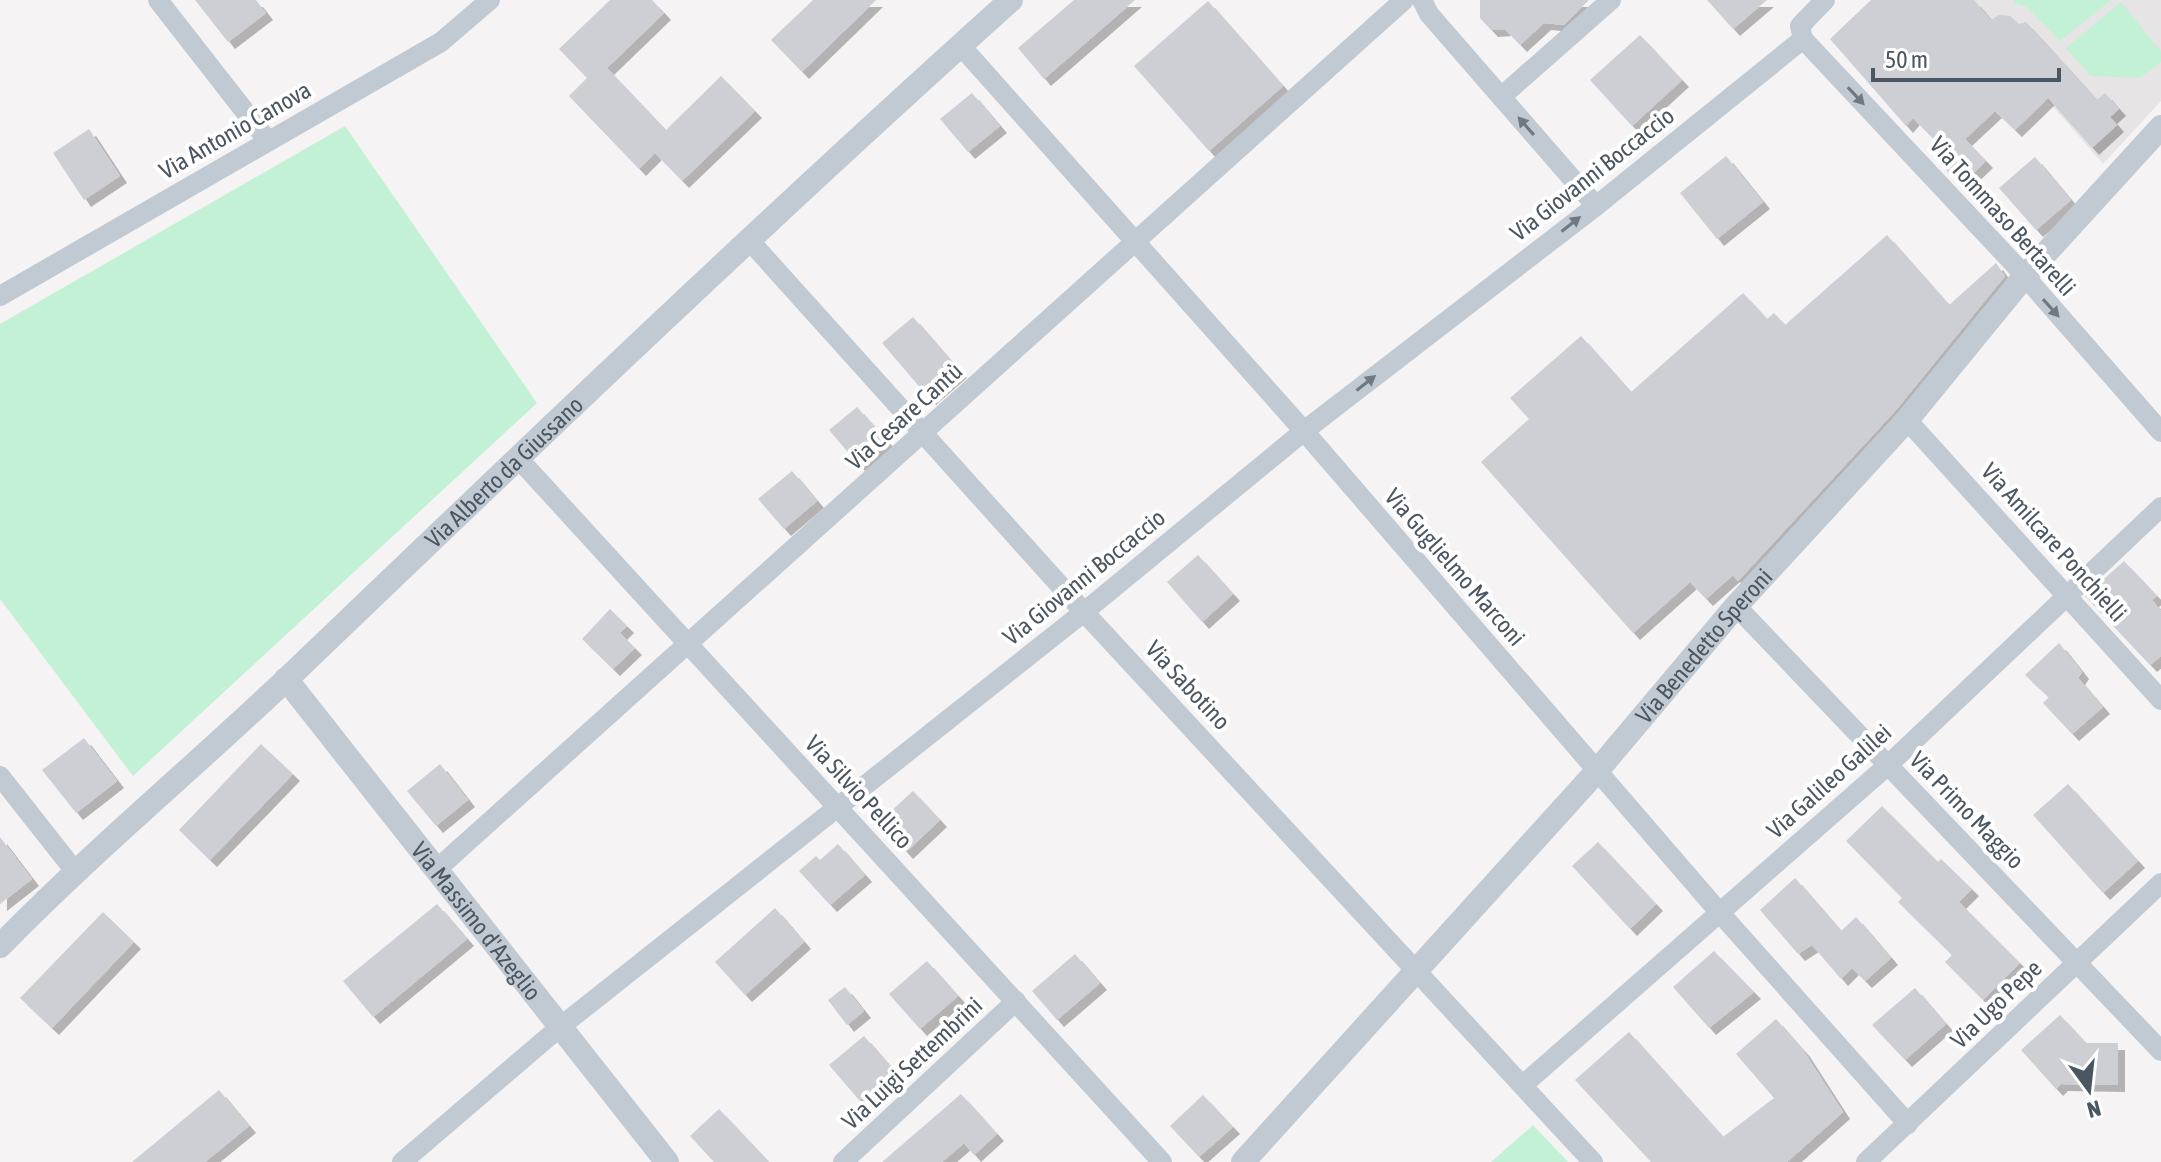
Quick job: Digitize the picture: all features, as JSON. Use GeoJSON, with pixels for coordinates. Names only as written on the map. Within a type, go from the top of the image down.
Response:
{"type":"FeatureCollection","features":[{"type":"Feature","properties":{"kind":"street"},"geometry":{"type":"LineString","coordinates":[[158,0],[268,141]]}},
{"type":"Feature","properties":{"kind":"street","name":"Via Antonio Canova"},"geometry":{"type":"LineString","coordinates":[[0,296],[441,42],[490,0]]}},
{"type":"Feature","properties":{"kind":"street","name":"Via Alberto da Giussano"},"geometry":{"type":"LineString","coordinates":[[0,946],[74,870],[286,679],[517,457],[1011,0]]}},
{"type":"Feature","properties":{"kind":"street","name":"Via Cesare Cantù"},"geometry":{"type":"LineString","coordinates":[[437,869],[689,646],[1404,0]]}},
{"type":"Feature","properties":{"kind":"street"},"geometry":{"type":"LineString","coordinates":[[1422,0],[1429,14],[1596,206]]}},
{"type":"Feature","properties":{"kind":"street"},"geometry":{"type":"LineString","coordinates":[[1501,97],[1611,0]]}},
{"type":"Feature","properties":{"kind":"street"},"geometry":{"type":"LineString","coordinates":[[1803,39],[1800,26],[1825,0]]}},
{"type":"Feature","properties":{"kind":"street","name":"Via Giovanni Boccaccio"},"geometry":{"type":"LineString","coordinates":[[402,1162],[560,1027],[1084,612],[1304,431],[1596,206],[1803,39]]}},
{"type":"Feature","properties":{"kind":"street","name":"Via Tommaso Bertarelli"},"geometry":{"type":"LineString","coordinates":[[1803,39],[2024,277],[2161,432]]}},
{"type":"Feature","properties":{"kind":"street","name":"Via Guglielmo Marconi"},"geometry":{"type":"LineString","coordinates":[[960,45],[1304,431],[1720,913],[1908,1124]]}},
{"type":"Feature","properties":{"kind":"street","name":"Via Benedetto Speroni"},"geometry":{"type":"LineString","coordinates":[[1243,1162],[1597,771],[1736,606],[1907,420],[2024,277],[2161,127]]}},
{"type":"Feature","properties":{"kind":"street","name":"Via Sabotino"},"geometry":{"type":"LineString","coordinates":[[749,240],[1084,612],[1418,969],[1593,1162]]}},
{"type":"Feature","properties":{"kind":"street","name":"Via Amilcare Ponchielli"},"geometry":{"type":"LineString","coordinates":[[1907,420],[2161,700]]}},
{"type":"Feature","properties":{"kind":"street","name":"Via Silvio Pellico"},"geometry":{"type":"LineString","coordinates":[[517,457],[1162,1162]]}},
{"type":"Feature","properties":{"kind":"street","name":"Via Galileo Galilei"},"geometry":{"type":"LineString","coordinates":[[1523,1085],[1887,766],[2070,597],[2161,507]]}},
{"type":"Feature","properties":{"kind":"street","name":"Via Primo Maggio"},"geometry":{"type":"LineString","coordinates":[[1736,606],[2161,1051]]}},
{"type":"Feature","properties":{"kind":"street","name":"Via Massimo d'Azeglio"},"geometry":{"type":"LineString","coordinates":[[286,679],[667,1162]]}},
{"type":"Feature","properties":{"kind":"street"},"geometry":{"type":"LineString","coordinates":[[0,776],[74,870]]}},
{"type":"Feature","properties":{"kind":"street","name":"Via Ugo Pepe"},"geometry":{"type":"LineString","coordinates":[[1866,1162],[2161,883]]}},
{"type":"Feature","properties":{"kind":"street","name":"Via Luigi Settembrini"},"geometry":{"type":"LineString","coordinates":[[843,1162],[1016,1001]]}},
{"type":"Feature","properties":{"kind":"shaded area"},"geometry":{"type":"Polygon","coordinates":[[[1932,0],[2161,0],[2161,101],[2103,164],[1996,41],[1932,0]]]}},
{"type":"Feature","properties":{"kind":"green space"},"geometry":{"type":"Polygon","coordinates":[[[2014,0],[2111,0],[2060,41],[2027,7],[2014,3],[2014,0]]]}},
{"type":"Feature","properties":{"kind":"green space"},"geometry":{"type":"Polygon","coordinates":[[[2121,2],[2161,52],[2161,62],[2140,78],[2091,76],[2066,48],[2121,2]]]}},
{"type":"Feature","properties":{"kind":"green space"},"geometry":{"type":"Polygon","coordinates":[[[345,126],[537,403],[133,776],[0,599],[0,324],[345,126]]]}},
{"type":"Feature","properties":{"kind":"green space"},"geometry":{"type":"Polygon","coordinates":[[[1533,1125],[1568,1162],[1491,1162],[1533,1125]]]}},
{"type":"Feature","properties":{"kind":"building"},"geometry":{"type":"Polygon","coordinates":[[[195,0],[256,0],[266,13],[228,42],[195,0]]]}},
{"type":"Feature","properties":{"kind":"building"},"geometry":{"type":"Polygon","coordinates":[[[610,0],[652,0],[664,13],[607,68],[666,130],[721,76],[755,111],[682,181],[655,153],[639,169],[569,96],[587,78],[559,49],[610,0]]]}},
{"type":"Feature","properties":{"kind":"building"},"geometry":{"type":"Polygon","coordinates":[[[813,0],[876,0],[802,72],[771,40],[813,0]]]}},
{"type":"Feature","properties":{"kind":"building"},"geometry":{"type":"Polygon","coordinates":[[[1074,0],[1135,0],[1044,79],[1018,48],[1074,0]]]}},
{"type":"Feature","properties":{"kind":"building"},"geometry":{"type":"Polygon","coordinates":[[[1480,0],[1589,0],[1564,25],[1544,23],[1520,45],[1505,29],[1491,30],[1480,18],[1480,0]]]}},
{"type":"Feature","properties":{"kind":"building"},"geometry":{"type":"Polygon","coordinates":[[[1707,0],[1767,0],[1733,29],[1707,0]]]}},
{"type":"Feature","properties":{"kind":"building"},"geometry":{"type":"Polygon","coordinates":[[[1871,0],[1974,0],[1991,20],[1999,15],[2010,16],[2019,24],[2026,22],[2097,100],[2105,93],[2119,109],[2110,117],[2117,125],[2092,148],[2048,98],[2015,130],[1995,111],[1965,139],[1986,161],[1961,185],[1940,164],[1949,155],[1913,118],[1906,126],[1830,39],[1871,0]]]}},
{"type":"Feature","properties":{"kind":"building"},"geometry":{"type":"Polygon","coordinates":[[[1208,1],[1283,86],[1209,151],[1134,66],[1208,1]]]}},
{"type":"Feature","properties":{"kind":"building"},"geometry":{"type":"Polygon","coordinates":[[[1640,35],[1682,80],[1632,126],[1590,80],[1640,35]]]}},
{"type":"Feature","properties":{"kind":"building"},"geometry":{"type":"Polygon","coordinates":[[[972,93],[1000,126],[968,152],[940,119],[972,93]]]}},
{"type":"Feature","properties":{"kind":"building"},"geometry":{"type":"Polygon","coordinates":[[[89,129],[120,176],[84,200],[53,153],[89,129]]]}},
{"type":"Feature","properties":{"kind":"building"},"geometry":{"type":"Polygon","coordinates":[[[1726,156],[1763,202],[1717,239],[1680,193],[1726,156]]]}},
{"type":"Feature","properties":{"kind":"building"},"geometry":{"type":"Polygon","coordinates":[[[2035,157],[2071,200],[2036,230],[1999,188],[2035,157]]]}},
{"type":"Feature","properties":{"kind":"building"},"geometry":{"type":"Polygon","coordinates":[[[1887,235],[1949,305],[1996,263],[2005,276],[1896,410],[1738,581],[1733,575],[1706,599],[1690,582],[1633,633],[1481,462],[1529,419],[1510,398],[1581,336],[1631,392],[1743,293],[1767,319],[1774,313],[1785,325],[1887,235]]]}},
{"type":"Feature","properties":{"kind":"building"},"geometry":{"type":"Polygon","coordinates":[[[913,317],[960,371],[929,398],[882,343],[913,317]]]}},
{"type":"Feature","properties":{"kind":"building"},"geometry":{"type":"Polygon","coordinates":[[[857,407],[886,440],[858,464],[829,430],[857,407]]]}},
{"type":"Feature","properties":{"kind":"building"},"geometry":{"type":"Polygon","coordinates":[[[792,471],[817,501],[784,529],[758,499],[792,471]]]}},
{"type":"Feature","properties":{"kind":"building"},"geometry":{"type":"Polygon","coordinates":[[[1198,555],[1233,594],[1202,622],[1167,582],[1198,555]]]}},
{"type":"Feature","properties":{"kind":"building"},"geometry":{"type":"Polygon","coordinates":[[[2124,561],[2157,596],[2152,600],[2161,611],[2161,656],[2150,665],[2085,596],[2124,561]]]}},
{"type":"Feature","properties":{"kind":"building"},"geometry":{"type":"Polygon","coordinates":[[[610,609],[627,626],[620,633],[635,648],[613,669],[582,639],[610,609]]]}},
{"type":"Feature","properties":{"kind":"building"},"geometry":{"type":"Polygon","coordinates":[[[2059,643],[2082,672],[2078,678],[2103,707],[2072,734],[2043,703],[2049,697],[2025,675],[2059,643]]]}},
{"type":"Feature","properties":{"kind":"building"},"geometry":{"type":"Polygon","coordinates":[[[84,738],[117,781],[76,813],[42,770],[84,738]]]}},
{"type":"Feature","properties":{"kind":"building"},"geometry":{"type":"Polygon","coordinates":[[[261,744],[293,774],[210,860],[179,830],[261,744]]]}},
{"type":"Feature","properties":{"kind":"building"},"geometry":{"type":"Polygon","coordinates":[[[440,764],[468,800],[436,826],[407,791],[440,764]]]}},
{"type":"Feature","properties":{"kind":"building"},"geometry":{"type":"Polygon","coordinates":[[[2068,784],[2138,861],[2103,893],[2033,815],[2068,784]]]}},
{"type":"Feature","properties":{"kind":"building"},"geometry":{"type":"Polygon","coordinates":[[[913,791],[940,820],[906,852],[879,822],[913,791]]]}},
{"type":"Feature","properties":{"kind":"building"},"geometry":{"type":"Polygon","coordinates":[[[1882,806],[1938,862],[1941,859],[1972,889],[1959,902],[2020,963],[1983,1000],[1945,962],[1952,955],[1898,902],[1902,898],[1846,841],[1882,806]]]}},
{"type":"Feature","properties":{"kind":"building"},"geometry":{"type":"Polygon","coordinates":[[[0,837],[32,879],[0,904],[0,837]]]}},
{"type":"Feature","properties":{"kind":"building"},"geometry":{"type":"Polygon","coordinates":[[[1598,842],[1656,904],[1630,929],[1572,866],[1598,842]]]}},
{"type":"Feature","properties":{"kind":"building"},"geometry":{"type":"Polygon","coordinates":[[[838,844],[865,875],[830,905],[799,871],[816,856],[820,860],[838,844]]]}},
{"type":"Feature","properties":{"kind":"building"},"geometry":{"type":"Polygon","coordinates":[[[1795,878],[1841,931],[1856,917],[1891,958],[1865,981],[1852,968],[1841,979],[1812,945],[1798,954],[1760,910],[1795,878]]]}},
{"type":"Feature","properties":{"kind":"building"},"geometry":{"type":"Polygon","coordinates":[[[437,904],[467,939],[373,1017],[343,981],[437,904]]]}},
{"type":"Feature","properties":{"kind":"building"},"geometry":{"type":"Polygon","coordinates":[[[775,908],[804,942],[745,995],[715,962],[775,908]]]}},
{"type":"Feature","properties":{"kind":"building"},"geometry":{"type":"Polygon","coordinates":[[[103,912],[134,942],[52,1028],[20,998],[103,912]]]}},
{"type":"Feature","properties":{"kind":"building"},"geometry":{"type":"Polygon","coordinates":[[[1714,951],[1754,992],[1709,1028],[1673,987],[1714,951]]]}},
{"type":"Feature","properties":{"kind":"building"},"geometry":{"type":"Polygon","coordinates":[[[1075,954],[1100,983],[1057,1020],[1032,991],[1075,954]]]}},
{"type":"Feature","properties":{"kind":"building"},"geometry":{"type":"Polygon","coordinates":[[[927,961],[958,996],[920,1029],[889,994],[927,961]]]}},
{"type":"Feature","properties":{"kind":"building"},"geometry":{"type":"Polygon","coordinates":[[[845,987],[864,1011],[847,1025],[828,1000],[845,987]]]}},
{"type":"Feature","properties":{"kind":"building"},"geometry":{"type":"Polygon","coordinates":[[[1915,988],[1946,1024],[1905,1060],[1872,1025],[1915,988]]]}},
{"type":"Feature","properties":{"kind":"building"},"geometry":{"type":"Polygon","coordinates":[[[2060,1015],[2086,1043],[2118,1043],[2118,1085],[2061,1084],[2056,1089],[2021,1050],[2060,1015]]]}},
{"type":"Feature","properties":{"kind":"building"},"geometry":{"type":"Polygon","coordinates":[[[1776,1019],[1803,1050],[1843,1112],[1787,1162],[1651,1162],[1575,1080],[1629,1032],[1723,1137],[1774,1098],[1736,1054],[1776,1019]]]}},
{"type":"Feature","properties":{"kind":"building"},"geometry":{"type":"Polygon","coordinates":[[[864,1036],[894,1071],[859,1100],[829,1065],[864,1036]]]}},
{"type":"Feature","properties":{"kind":"building"},"geometry":{"type":"Polygon","coordinates":[[[219,1090],[249,1126],[205,1162],[132,1162],[219,1090]]]}},
{"type":"Feature","properties":{"kind":"building"},"geometry":{"type":"Polygon","coordinates":[[[961,1094],[997,1134],[974,1155],[964,1143],[942,1162],[882,1162],[961,1094]]]}},
{"type":"Feature","properties":{"kind":"building"},"geometry":{"type":"Polygon","coordinates":[[[1203,1095],[1233,1127],[1199,1157],[1170,1126],[1203,1095]]]}},
{"type":"Feature","properties":{"kind":"building"},"geometry":{"type":"Polygon","coordinates":[[[719,1109],[769,1162],[714,1162],[690,1136],[719,1109]]]}}]}
